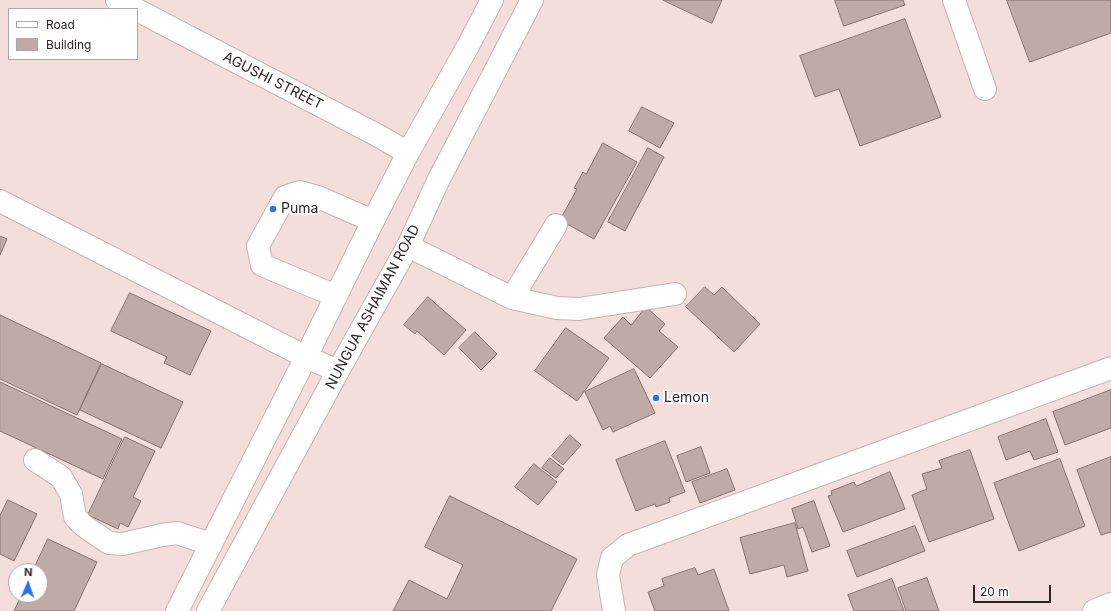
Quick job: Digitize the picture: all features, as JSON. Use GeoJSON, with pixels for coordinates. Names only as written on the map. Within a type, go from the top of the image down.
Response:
{"type":"FeatureCollection","features":[{"type":"Feature","properties":{"kind":"main road","name":"AGUSHI STREET"},"geometry":{"type":"LineString","coordinates":[[117,0],[132,8]]}},
{"type":"Feature","properties":{"kind":"main road"},"geometry":{"type":"LineString","coordinates":[[177,611],[408,152],[468,46],[492,0]]}},
{"type":"Feature","properties":{"kind":"main road","name":"NUNGUA ASHAIMAN ROAD"},"geometry":{"type":"LineString","coordinates":[[208,611],[338,371],[408,246],[438,181],[532,0]]}},
{"type":"Feature","properties":{"kind":"main road"},"geometry":{"type":"LineString","coordinates":[[954,0],[985,89]]}},
{"type":"Feature","properties":{"kind":"main road","name":"AGUSHI STREET"},"geometry":{"type":"LineString","coordinates":[[138,11],[408,152]]}},
{"type":"Feature","properties":{"kind":"main road"},"geometry":{"type":"LineString","coordinates":[[336,296],[262,265],[258,246],[285,197],[300,192],[318,197],[373,221]]}},
{"type":"Feature","properties":{"kind":"main road"},"geometry":{"type":"LineString","coordinates":[[0,201],[306,357],[338,371]]}},
{"type":"Feature","properties":{"kind":"main road"},"geometry":{"type":"LineString","coordinates":[[512,298],[556,225]]}},
{"type":"Feature","properties":{"kind":"main road"},"geometry":{"type":"LineString","coordinates":[[408,246],[512,298],[557,308],[579,309],[675,294]]}},
{"type":"Feature","properties":{"kind":"main road"},"geometry":{"type":"LineString","coordinates":[[614,611],[608,575],[612,558],[628,545],[1111,368]]}},
{"type":"Feature","properties":{"kind":"main road"},"geometry":{"type":"LineString","coordinates":[[35,460],[61,477],[71,494],[75,517],[84,526],[109,543],[123,544],[176,533],[211,544]]}},
{"type":"Feature","properties":{"kind":"main road"},"geometry":{"type":"LineString","coordinates":[[1094,611],[1111,604]]}},
{"type":"Feature","properties":{"kind":"building"},"geometry":{"type":"Polygon","coordinates":[[[663,0],[722,0],[712,23],[663,0]]]}},
{"type":"Feature","properties":{"kind":"building"},"geometry":{"type":"Polygon","coordinates":[[[835,0],[903,0],[905,5],[844,26],[835,0]]]}},
{"type":"Feature","properties":{"kind":"building"},"geometry":{"type":"Polygon","coordinates":[[[1007,0],[1111,0],[1111,33],[1030,62],[1007,0]]]}},
{"type":"Feature","properties":{"kind":"building"},"geometry":{"type":"Polygon","coordinates":[[[905,19],[941,117],[860,146],[839,89],[815,97],[800,56],[905,19]]]}},
{"type":"Feature","properties":{"kind":"building"},"geometry":{"type":"Polygon","coordinates":[[[642,107],[674,123],[660,148],[629,131],[642,107]]]}},
{"type":"Feature","properties":{"kind":"building"},"geometry":{"type":"Polygon","coordinates":[[[603,143],[637,162],[594,239],[560,220],[577,189],[574,188],[583,172],[586,174],[603,143]]]}},
{"type":"Feature","properties":{"kind":"building"},"geometry":{"type":"Polygon","coordinates":[[[648,148],[664,157],[625,231],[608,222],[648,148]]]}},
{"type":"Feature","properties":{"kind":"building"},"geometry":{"type":"Polygon","coordinates":[[[0,236],[7,239],[0,255],[0,236]]]}},
{"type":"Feature","properties":{"kind":"building"},"geometry":{"type":"Polygon","coordinates":[[[705,287],[714,295],[722,287],[760,324],[734,352],[686,307],[705,287]]]}},
{"type":"Feature","properties":{"kind":"building"},"geometry":{"type":"Polygon","coordinates":[[[130,293],[211,331],[190,375],[164,363],[167,357],[111,331],[130,293]]]}},
{"type":"Feature","properties":{"kind":"building"},"geometry":{"type":"Polygon","coordinates":[[[428,297],[466,330],[444,355],[417,331],[415,334],[404,325],[428,297]]]}},
{"type":"Feature","properties":{"kind":"building"},"geometry":{"type":"Polygon","coordinates":[[[646,307],[665,324],[659,331],[678,347],[650,378],[604,338],[623,317],[631,325],[646,307]]]}},
{"type":"Feature","properties":{"kind":"building"},"geometry":{"type":"Polygon","coordinates":[[[0,315],[101,363],[77,415],[0,379],[0,315]]]}},
{"type":"Feature","properties":{"kind":"building"},"geometry":{"type":"Polygon","coordinates":[[[566,328],[609,358],[577,401],[535,371],[566,328]]]}},
{"type":"Feature","properties":{"kind":"building"},"geometry":{"type":"Polygon","coordinates":[[[475,332],[497,354],[481,370],[459,348],[475,332]]]}},
{"type":"Feature","properties":{"kind":"building"},"geometry":{"type":"Polygon","coordinates":[[[102,364],[183,402],[161,448],[80,410],[102,364]]]}},
{"type":"Feature","properties":{"kind":"building"},"geometry":{"type":"Polygon","coordinates":[[[634,369],[655,413],[613,432],[610,426],[603,430],[585,392],[634,369]]]}},
{"type":"Feature","properties":{"kind":"building"},"geometry":{"type":"Polygon","coordinates":[[[0,382],[122,439],[103,479],[0,431],[0,382]]]}},
{"type":"Feature","properties":{"kind":"building"},"geometry":{"type":"Polygon","coordinates":[[[1111,390],[1111,428],[1065,445],[1053,412],[1111,390]]]}},
{"type":"Feature","properties":{"kind":"building"},"geometry":{"type":"Polygon","coordinates":[[[1046,419],[1058,452],[1034,460],[1030,451],[1006,460],[998,437],[1046,419]]]}},
{"type":"Feature","properties":{"kind":"building"},"geometry":{"type":"Polygon","coordinates":[[[570,435],[581,445],[563,465],[552,456],[570,435]]]}},
{"type":"Feature","properties":{"kind":"building"},"geometry":{"type":"Polygon","coordinates":[[[125,437],[155,451],[133,497],[141,501],[128,527],[120,523],[118,529],[88,515],[125,437]]]}},
{"type":"Feature","properties":{"kind":"building"},"geometry":{"type":"Polygon","coordinates":[[[665,441],[685,492],[669,498],[670,502],[656,507],[655,504],[636,511],[616,460],[665,441]]]}},
{"type":"Feature","properties":{"kind":"building"},"geometry":{"type":"Polygon","coordinates":[[[701,447],[710,473],[686,482],[677,456],[701,447]]]}},
{"type":"Feature","properties":{"kind":"building"},"geometry":{"type":"Polygon","coordinates":[[[970,450],[994,519],[929,542],[912,495],[927,489],[922,474],[942,468],[939,461],[970,450]]]}},
{"type":"Feature","properties":{"kind":"building"},"geometry":{"type":"Polygon","coordinates":[[[1111,457],[1111,532],[1101,535],[1077,470],[1111,457]]]}},
{"type":"Feature","properties":{"kind":"building"},"geometry":{"type":"Polygon","coordinates":[[[550,458],[564,469],[556,478],[542,468],[550,458]]]}},
{"type":"Feature","properties":{"kind":"building"},"geometry":{"type":"Polygon","coordinates":[[[1060,459],[1085,526],[1019,551],[994,483],[1060,459]]]}},
{"type":"Feature","properties":{"kind":"building"},"geometry":{"type":"Polygon","coordinates":[[[534,464],[557,482],[538,505],[515,487],[534,464]]]}},
{"type":"Feature","properties":{"kind":"building"},"geometry":{"type":"Polygon","coordinates":[[[727,469],[735,490],[700,503],[692,482],[727,469]]]}},
{"type":"Feature","properties":{"kind":"building"},"geometry":{"type":"Polygon","coordinates":[[[890,472],[905,509],[843,532],[828,496],[832,495],[831,491],[854,482],[856,486],[890,472]]]}},
{"type":"Feature","properties":{"kind":"building"},"geometry":{"type":"Polygon","coordinates":[[[450,496],[577,559],[551,611],[393,611],[409,580],[447,599],[463,565],[425,547],[450,496]]]}},
{"type":"Feature","properties":{"kind":"building"},"geometry":{"type":"Polygon","coordinates":[[[8,500],[37,514],[14,561],[0,554],[0,516],[8,500]]]}},
{"type":"Feature","properties":{"kind":"building"},"geometry":{"type":"Polygon","coordinates":[[[814,501],[830,546],[812,552],[803,527],[798,529],[792,509],[814,501]]]}},
{"type":"Feature","properties":{"kind":"building"},"geometry":{"type":"Polygon","coordinates":[[[795,523],[808,571],[787,577],[784,565],[750,574],[740,538],[795,523]]]}},
{"type":"Feature","properties":{"kind":"building"},"geometry":{"type":"Polygon","coordinates":[[[915,526],[925,551],[857,577],[847,551],[915,526]]]}},
{"type":"Feature","properties":{"kind":"building"},"geometry":{"type":"Polygon","coordinates":[[[48,539],[97,562],[74,611],[14,611],[18,603],[48,603],[48,563],[37,563],[48,539]]]}},
{"type":"Feature","properties":{"kind":"building"},"geometry":{"type":"Polygon","coordinates":[[[695,568],[698,575],[714,569],[729,611],[655,611],[648,592],[664,586],[662,579],[695,568]]]}},
{"type":"Feature","properties":{"kind":"building"},"geometry":{"type":"Polygon","coordinates":[[[927,578],[939,611],[906,611],[898,588],[927,578]]]}},
{"type":"Feature","properties":{"kind":"building"},"geometry":{"type":"Polygon","coordinates":[[[892,579],[904,611],[854,611],[848,595],[892,579]]]}},
{"type":"Feature","properties":{"kind":"place","name":"Puma"},"geometry":{"type":"Point","coordinates":[273,209]}},
{"type":"Feature","properties":{"kind":"place","name":"Lemon"},"geometry":{"type":"Point","coordinates":[656,398]}}]}
